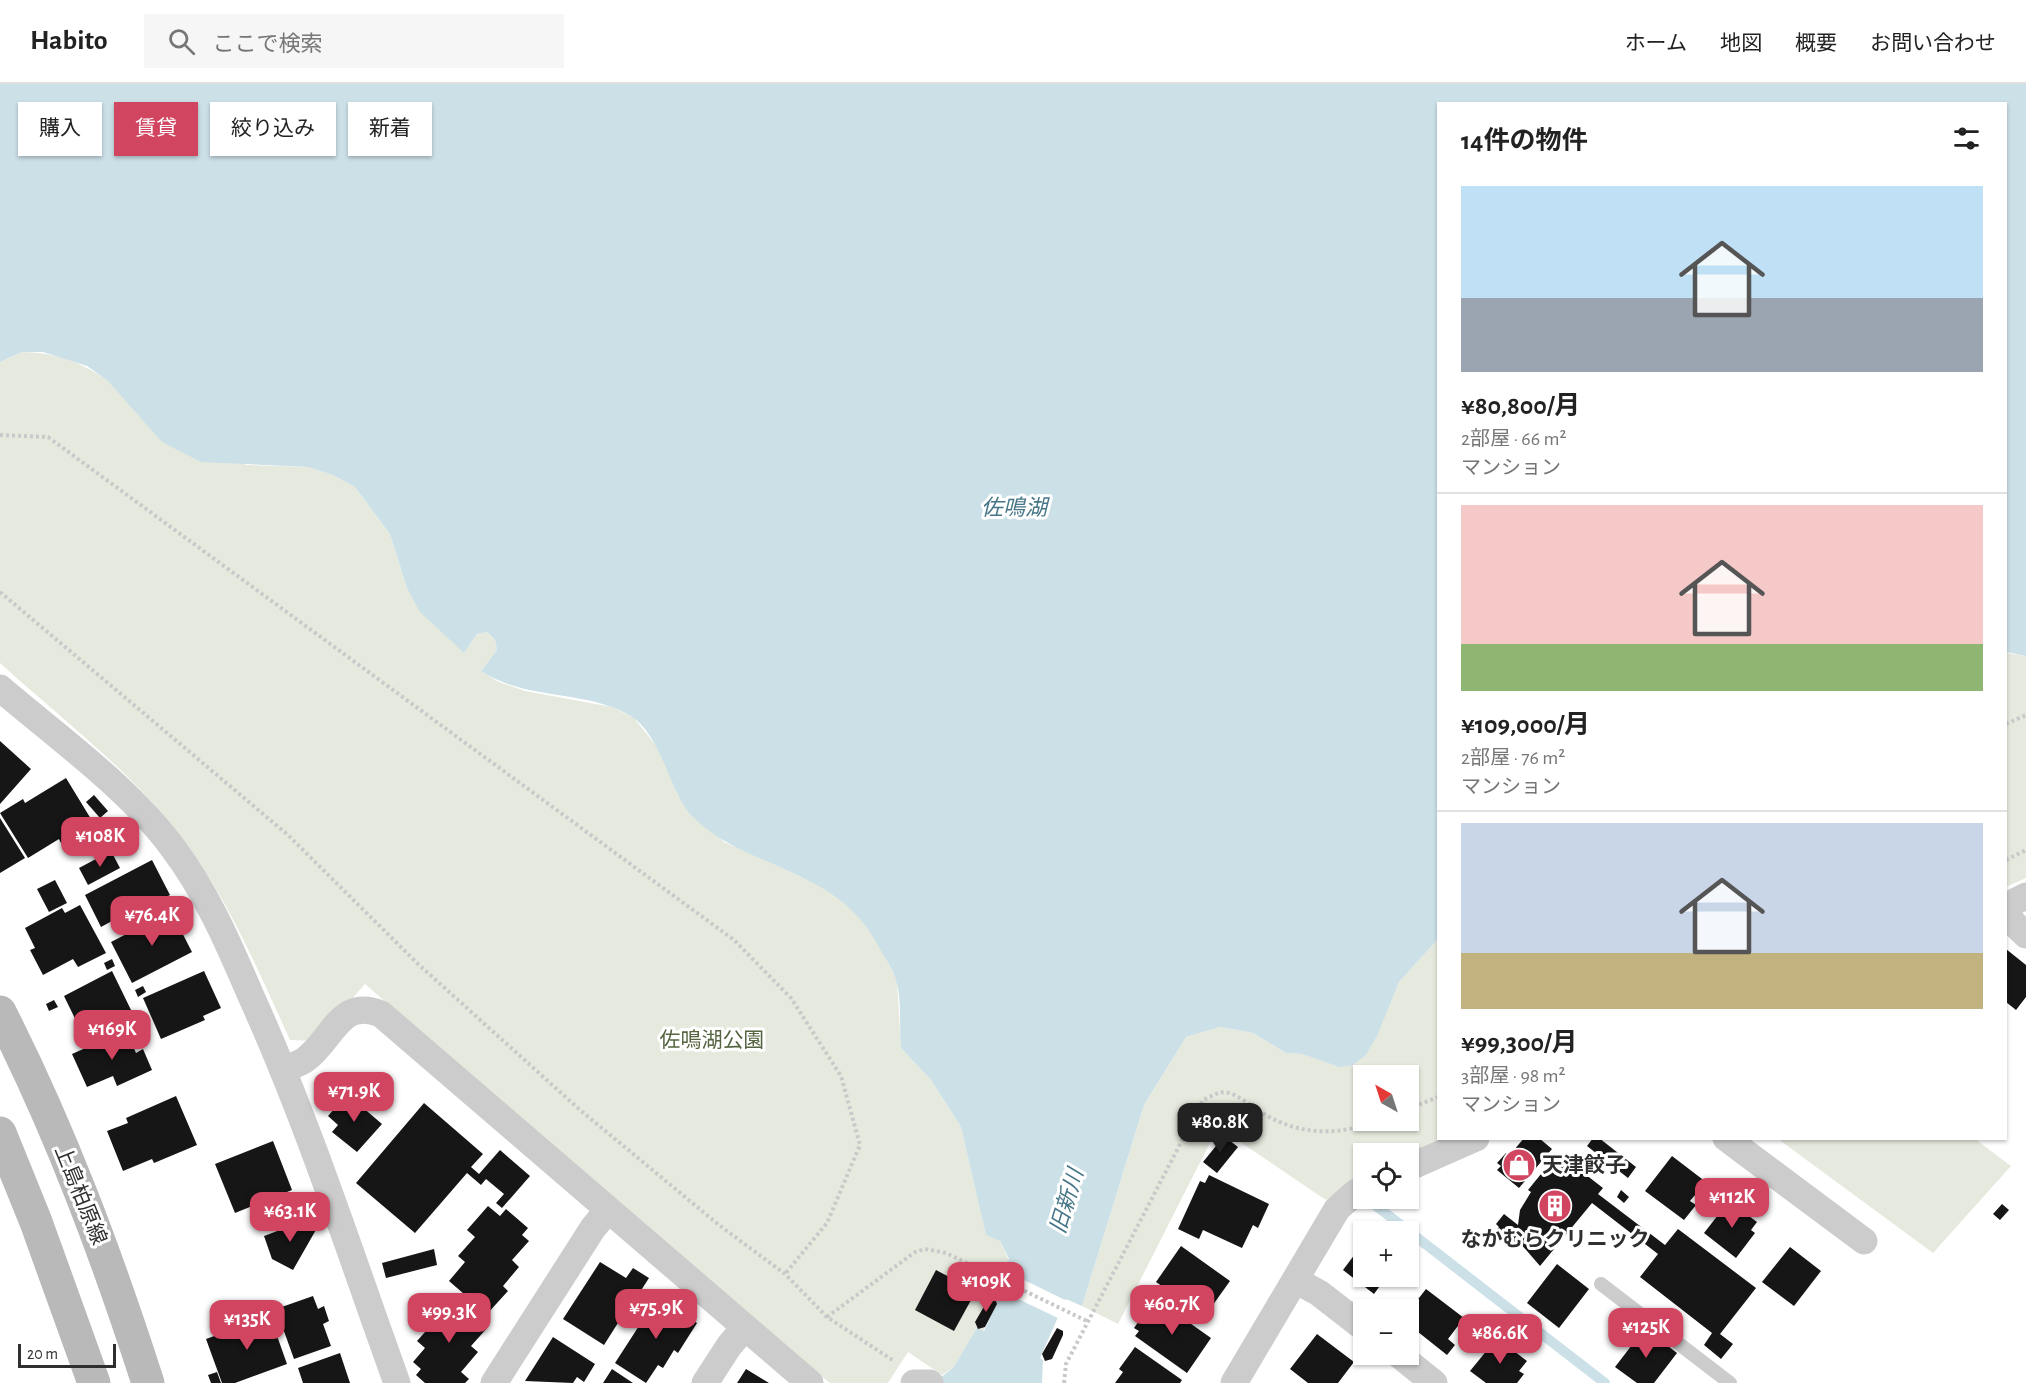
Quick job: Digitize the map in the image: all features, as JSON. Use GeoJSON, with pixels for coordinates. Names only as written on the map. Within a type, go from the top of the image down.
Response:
{"type":"FeatureCollection","features":[{"type":"Feature","properties":{"kind":"street"},"geometry":{"type":"LineString","coordinates":[[0,688],[146,815],[173,846],[196,881],[216,918],[284,1069],[397,1383]]}},
{"type":"Feature","properties":{"kind":"street"},"geometry":{"type":"LineString","coordinates":[[2007,906],[2026,896]]}},
{"type":"Feature","properties":{"kind":"street"},"geometry":{"type":"LineString","coordinates":[[2007,917],[2026,935]]}},
{"type":"Feature","properties":{"kind":"street"},"geometry":{"type":"LineString","coordinates":[[284,1069],[306,1059],[354,1010],[368,1009],[381,1014],[810,1383]]}},
{"type":"Feature","properties":{"kind":"street","name":"上島柏原線"},"geometry":{"type":"LineString","coordinates":[[0,1012],[42,1099],[87,1206],[148,1383]]}},
{"type":"Feature","properties":{"kind":"street"},"geometry":{"type":"LineString","coordinates":[[0,1133],[40,1232],[94,1383]]}},
{"type":"Feature","properties":{"kind":"street"},"geometry":{"type":"LineString","coordinates":[[1419,1163],[1471,1140]]}},
{"type":"Feature","properties":{"kind":"street"},"geometry":{"type":"LineString","coordinates":[[1729,1140],[1864,1241]]}},
{"type":"Feature","properties":{"kind":"street"},"geometry":{"type":"LineString","coordinates":[[1234,1383],[1337,1209],[1353,1195]]}},
{"type":"Feature","properties":{"kind":"street"},"geometry":{"type":"LineString","coordinates":[[494,1383],[593,1228],[608,1210]]}},
{"type":"Feature","properties":{"kind":"street"},"geometry":{"type":"LineString","coordinates":[[1295,1280],[1318,1293],[1353,1320]]}},
{"type":"Feature","properties":{"kind":"street"},"geometry":{"type":"LineString","coordinates":[[705,1383],[729,1346],[745,1327]]}},
{"type":"Feature","properties":{"kind":"street"},"geometry":{"type":"LineString","coordinates":[[1412,1365],[1434,1383]]}},
{"type":"Feature","properties":{"kind":"street"},"geometry":{"type":"LineString","coordinates":[[914,1383],[930,1383]]}},
{"type":"Feature","properties":{"kind":"lane"},"geometry":{"type":"LineString","coordinates":[[1601,1284],[1730,1383]]}},
{"type":"Feature","properties":{"kind":"path"},"geometry":{"type":"LineString","coordinates":[[0,435],[48,437],[734,940],[790,998],[841,1076],[860,1145],[826,1223],[785,1274]]}},
{"type":"Feature","properties":{"kind":"path"},"geometry":{"type":"LineString","coordinates":[[0,592],[288,835],[417,963],[580,1110],[719,1225],[785,1274],[827,1317],[911,1372],[914,1383]]}},
{"type":"Feature","properties":{"kind":"path"},"geometry":{"type":"LineString","coordinates":[[2007,724],[2026,715]]}},
{"type":"Feature","properties":{"kind":"path"},"geometry":{"type":"LineString","coordinates":[[2007,860],[2026,850]]}},
{"type":"Feature","properties":{"kind":"path"},"geometry":{"type":"LineString","coordinates":[[1064,1383],[1066,1364],[1203,1100],[1220,1092],[1229,1093],[1283,1124],[1306,1131],[1329,1133],[1353,1130]]}},
{"type":"Feature","properties":{"kind":"path"},"geometry":{"type":"LineString","coordinates":[[1419,1105],[1437,1097]]}},
{"type":"Feature","properties":{"kind":"path"},"geometry":{"type":"LineString","coordinates":[[827,1317],[906,1258],[925,1250],[946,1253],[1089,1322]]}},
{"type":"Feature","properties":{"kind":"green space","name":"佐鳴湖公園"},"geometry":{"type":"Polygon","coordinates":[[[22,352],[56,356],[88,368],[246,465],[308,467],[333,475],[355,487],[390,534],[407,588],[464,653],[477,634],[487,632],[495,640],[497,650],[481,671],[499,682],[525,691],[612,707],[634,718],[658,748],[677,790],[724,842],[825,887],[853,910],[875,938],[897,980],[901,1048],[931,1080],[961,1127],[986,1234],[1000,1241],[1015,1274],[1005,1294],[1002,1293],[983,1331],[977,1329],[953,1368],[942,1375],[908,1352],[888,1383],[830,1383],[779,1343],[365,984],[315,1041],[290,1040],[225,904],[175,829],[114,764],[0,663],[0,362],[22,352]]]}},
{"type":"Feature","properties":{"kind":"green space"},"geometry":{"type":"Polygon","coordinates":[[[2007,653],[2026,656],[2026,878],[2007,887],[2007,653]]]}},
{"type":"Feature","properties":{"kind":"green space"},"geometry":{"type":"Polygon","coordinates":[[[1437,940],[1437,1140],[1443,1140],[1419,1150],[1419,1143],[1353,1143],[1353,1182],[1326,1200],[1218,1127],[1118,1324],[1082,1306],[1144,1105],[1186,1037],[1220,1027],[1253,1033],[1286,1053],[1302,1054],[1340,1066],[1388,1003],[1399,982],[1437,940]]]}},
{"type":"Feature","properties":{"kind":"green space"},"geometry":{"type":"Polygon","coordinates":[[[1779,1140],[1976,1140],[2011,1166],[1933,1253],[1779,1140]]]}},
{"type":"Feature","properties":{"kind":"water","name":"佐鳴湖"},"geometry":{"type":"Polygon","coordinates":[[[0,84],[2026,84],[2026,656],[2007,652],[2007,102],[1437,102],[1437,940],[1399,982],[1377,1036],[1366,1055],[1353,1065],[1340,1067],[1302,1054],[1286,1053],[1253,1033],[1220,1027],[1186,1037],[1144,1105],[1082,1306],[1066,1299],[1040,1358],[1043,1360],[1042,1383],[938,1383],[941,1377],[953,1368],[977,1328],[984,1331],[1002,1292],[1005,1293],[1015,1274],[1003,1268],[1009,1259],[1000,1241],[986,1235],[961,1127],[931,1080],[901,1048],[899,996],[895,977],[862,922],[850,909],[823,888],[730,844],[693,817],[678,795],[651,738],[632,717],[597,702],[538,692],[499,681],[481,671],[497,650],[495,640],[487,632],[477,634],[464,653],[420,612],[407,588],[390,534],[355,487],[333,475],[308,467],[201,462],[162,442],[108,381],[87,366],[43,352],[22,352],[0,362],[0,84]]]}},
{"type":"Feature","properties":{"kind":"pier"},"geometry":{"type":"Polygon","coordinates":[[[1010,1273],[1069,1302],[1060,1319],[1001,1291],[1010,1273]]]}},
{"type":"Feature","properties":{"kind":"building"},"geometry":{"type":"Polygon","coordinates":[[[0,741],[31,769],[0,804],[0,741]]]}},
{"type":"Feature","properties":{"kind":"building"},"geometry":{"type":"Polygon","coordinates":[[[66,778],[91,819],[77,827],[80,833],[62,845],[59,839],[28,858],[0,813],[23,799],[25,803],[66,778]]]}},
{"type":"Feature","properties":{"kind":"building"},"geometry":{"type":"Polygon","coordinates":[[[94,795],[108,811],[100,818],[86,802],[94,795]]]}},
{"type":"Feature","properties":{"kind":"building"},"geometry":{"type":"Polygon","coordinates":[[[0,818],[25,858],[0,873],[0,818]]]}},
{"type":"Feature","properties":{"kind":"building"},"geometry":{"type":"Polygon","coordinates":[[[111,851],[120,868],[88,885],[79,868],[111,851]]]}},
{"type":"Feature","properties":{"kind":"building"},"geometry":{"type":"Polygon","coordinates":[[[152,860],[170,895],[125,919],[123,915],[101,927],[85,895],[152,860]]]}},
{"type":"Feature","properties":{"kind":"building"},"geometry":{"type":"Polygon","coordinates":[[[55,880],[67,903],[49,912],[37,889],[55,880]]]}},
{"type":"Feature","properties":{"kind":"building"},"geometry":{"type":"Polygon","coordinates":[[[80,905],[106,953],[78,967],[73,959],[43,975],[30,950],[35,948],[25,928],[62,908],[65,913],[80,905]]]}},
{"type":"Feature","properties":{"kind":"building"},"geometry":{"type":"Polygon","coordinates":[[[171,911],[192,952],[132,983],[111,942],[171,911]]]}},
{"type":"Feature","properties":{"kind":"building"},"geometry":{"type":"Polygon","coordinates":[[[2007,950],[2026,965],[2026,997],[2016,1010],[2007,1003],[2007,950]]]}},
{"type":"Feature","properties":{"kind":"building"},"geometry":{"type":"Polygon","coordinates":[[[112,959],[115,966],[107,970],[104,963],[112,959]]]}},
{"type":"Feature","properties":{"kind":"building"},"geometry":{"type":"Polygon","coordinates":[[[112,971],[132,1012],[84,1037],[64,996],[112,971]]]}},
{"type":"Feature","properties":{"kind":"building"},"geometry":{"type":"Polygon","coordinates":[[[204,971],[221,1008],[203,1016],[205,1020],[161,1039],[143,998],[204,971]]]}},
{"type":"Feature","properties":{"kind":"building"},"geometry":{"type":"Polygon","coordinates":[[[143,986],[146,992],[138,997],[135,990],[143,986]]]}},
{"type":"Feature","properties":{"kind":"building"},"geometry":{"type":"Polygon","coordinates":[[[54,1000],[58,1007],[49,1011],[46,1004],[54,1000]]]}},
{"type":"Feature","properties":{"kind":"building"},"geometry":{"type":"Polygon","coordinates":[[[142,1018],[146,1027],[139,1030],[135,1021],[142,1018]]]}},
{"type":"Feature","properties":{"kind":"building"},"geometry":{"type":"Polygon","coordinates":[[[126,1030],[136,1053],[143,1049],[152,1070],[117,1086],[113,1076],[87,1087],[72,1054],[126,1030]]]}},
{"type":"Feature","properties":{"kind":"building"},"geometry":{"type":"Polygon","coordinates":[[[347,1094],[382,1124],[357,1152],[332,1132],[338,1125],[328,1116],[347,1094]]]}},
{"type":"Feature","properties":{"kind":"building"},"geometry":{"type":"Polygon","coordinates":[[[176,1096],[197,1145],[154,1163],[152,1159],[123,1171],[107,1131],[128,1123],[126,1118],[176,1096]]]}},
{"type":"Feature","properties":{"kind":"building"},"geometry":{"type":"Polygon","coordinates":[[[424,1103],[483,1154],[471,1167],[479,1174],[500,1150],[530,1176],[502,1208],[496,1203],[504,1194],[486,1179],[481,1185],[467,1173],[415,1233],[356,1183],[424,1103]]]}},
{"type":"Feature","properties":{"kind":"building"},"geometry":{"type":"Polygon","coordinates":[[[1224,1136],[1238,1147],[1217,1173],[1203,1162],[1224,1136]]]}},
{"type":"Feature","properties":{"kind":"building","name":"天津餃子"},"geometry":{"type":"Polygon","coordinates":[[[1522,1140],[1541,1140],[1552,1149],[1519,1188],[1497,1170],[1501,1166],[1497,1163],[1506,1153],[1509,1156],[1522,1140]]]}},
{"type":"Feature","properties":{"kind":"building"},"geometry":{"type":"Polygon","coordinates":[[[1592,1140],[1602,1140],[1636,1167],[1628,1178],[1587,1146],[1592,1140]]]}},
{"type":"Feature","properties":{"kind":"building"},"geometry":{"type":"Polygon","coordinates":[[[273,1141],[292,1190],[235,1213],[215,1164],[273,1141]]]}},
{"type":"Feature","properties":{"kind":"building"},"geometry":{"type":"Polygon","coordinates":[[[1558,1153],[1603,1188],[1598,1194],[1665,1245],[1678,1229],[1756,1288],[1720,1334],[1733,1344],[1721,1359],[1704,1345],[1712,1333],[1640,1277],[1658,1254],[1592,1203],[1540,1266],[1520,1243],[1514,1250],[1493,1235],[1499,1227],[1496,1224],[1504,1214],[1518,1225],[1520,1210],[1531,1192],[1528,1190],[1558,1153]]]}},
{"type":"Feature","properties":{"kind":"building"},"geometry":{"type":"Polygon","coordinates":[[[1672,1156],[1706,1182],[1690,1201],[1696,1205],[1684,1220],[1645,1191],[1672,1156]]]}},
{"type":"Feature","properties":{"kind":"building"},"geometry":{"type":"Polygon","coordinates":[[[1209,1175],[1269,1204],[1258,1228],[1253,1225],[1242,1248],[1203,1230],[1199,1239],[1178,1229],[1200,1181],[1205,1183],[1209,1175]]]}},
{"type":"Feature","properties":{"kind":"building"},"geometry":{"type":"Polygon","coordinates":[[[1621,1190],[1629,1197],[1624,1203],[1617,1197],[1621,1190]]]}},
{"type":"Feature","properties":{"kind":"building"},"geometry":{"type":"Polygon","coordinates":[[[1729,1201],[1757,1222],[1751,1230],[1755,1233],[1736,1258],[1704,1233],[1729,1201]]]}},
{"type":"Feature","properties":{"kind":"building"},"geometry":{"type":"Polygon","coordinates":[[[2002,1204],[2009,1210],[2000,1220],[1993,1214],[2002,1204]]]}},
{"type":"Feature","properties":{"kind":"building"},"geometry":{"type":"Polygon","coordinates":[[[488,1206],[500,1216],[506,1209],[528,1228],[522,1235],[529,1241],[512,1260],[519,1267],[503,1286],[508,1291],[487,1314],[449,1281],[465,1262],[458,1256],[475,1237],[467,1230],[488,1206]]]}},
{"type":"Feature","properties":{"kind":"building"},"geometry":{"type":"Polygon","coordinates":[[[304,1221],[317,1228],[293,1270],[272,1259],[264,1236],[304,1221]]]}},
{"type":"Feature","properties":{"kind":"building"},"geometry":{"type":"Polygon","coordinates":[[[1181,1246],[1230,1281],[1205,1316],[1156,1282],[1181,1246]]]}},
{"type":"Feature","properties":{"kind":"building"},"geometry":{"type":"Polygon","coordinates":[[[1790,1247],[1821,1271],[1794,1306],[1762,1282],[1790,1247]]]}},
{"type":"Feature","properties":{"kind":"building"},"geometry":{"type":"Polygon","coordinates":[[[434,1249],[437,1265],[386,1278],[382,1263],[434,1249]]]}},
{"type":"Feature","properties":{"kind":"building"},"geometry":{"type":"Polygon","coordinates":[[[1353,1257],[1353,1278],[1343,1270],[1353,1257]]]}},
{"type":"Feature","properties":{"kind":"building"},"geometry":{"type":"Polygon","coordinates":[[[600,1262],[626,1278],[633,1268],[649,1278],[631,1306],[634,1307],[628,1318],[623,1315],[604,1345],[563,1319],[600,1262]]]}},
{"type":"Feature","properties":{"kind":"building"},"geometry":{"type":"Polygon","coordinates":[[[1557,1264],[1589,1289],[1559,1328],[1527,1303],[1557,1264]]]}},
{"type":"Feature","properties":{"kind":"building"},"geometry":{"type":"Polygon","coordinates":[[[936,1270],[976,1291],[954,1331],[915,1310],[936,1270]]]}},
{"type":"Feature","properties":{"kind":"building"},"geometry":{"type":"Polygon","coordinates":[[[1365,1287],[1379,1287],[1374,1294],[1365,1287]]]}},
{"type":"Feature","properties":{"kind":"building"},"geometry":{"type":"Polygon","coordinates":[[[1426,1289],[1464,1318],[1448,1339],[1455,1345],[1447,1355],[1419,1333],[1418,1299],[1426,1289]]]}},
{"type":"Feature","properties":{"kind":"building"},"geometry":{"type":"Polygon","coordinates":[[[449,1294],[488,1327],[471,1346],[478,1352],[461,1372],[469,1379],[465,1383],[425,1383],[416,1375],[421,1369],[413,1362],[425,1348],[417,1341],[434,1322],[429,1318],[449,1294]]]}},
{"type":"Feature","properties":{"kind":"building"},"geometry":{"type":"Polygon","coordinates":[[[313,1296],[318,1309],[324,1306],[329,1321],[323,1324],[331,1346],[294,1359],[276,1309],[313,1296]]]}},
{"type":"Feature","properties":{"kind":"building"},"geometry":{"type":"Polygon","coordinates":[[[990,1296],[994,1296],[997,1304],[985,1327],[978,1329],[975,1322],[990,1296]]]}},
{"type":"Feature","properties":{"kind":"building"},"geometry":{"type":"Polygon","coordinates":[[[657,1298],[697,1323],[678,1353],[674,1350],[663,1368],[658,1365],[646,1383],[615,1363],[657,1298]]]}},
{"type":"Feature","properties":{"kind":"building"},"geometry":{"type":"Polygon","coordinates":[[[1160,1302],[1211,1338],[1187,1373],[1135,1336],[1139,1331],[1134,1328],[1148,1308],[1153,1312],[1160,1302]]]}},
{"type":"Feature","properties":{"kind":"building"},"geometry":{"type":"Polygon","coordinates":[[[270,1316],[287,1364],[235,1383],[222,1383],[206,1339],[270,1316]]]}},
{"type":"Feature","properties":{"kind":"building"},"geometry":{"type":"Polygon","coordinates":[[[1057,1328],[1063,1331],[1063,1335],[1052,1359],[1045,1361],[1042,1354],[1057,1328]]]}},
{"type":"Feature","properties":{"kind":"building"},"geometry":{"type":"Polygon","coordinates":[[[1645,1328],[1677,1353],[1654,1383],[1637,1383],[1615,1367],[1645,1328]]]}},
{"type":"Feature","properties":{"kind":"building"},"geometry":{"type":"Polygon","coordinates":[[[1317,1334],[1353,1361],[1338,1383],[1308,1383],[1290,1369],[1317,1334]]]}},
{"type":"Feature","properties":{"kind":"building"},"geometry":{"type":"Polygon","coordinates":[[[553,1337],[595,1364],[584,1382],[577,1377],[573,1383],[525,1381],[553,1337]]]}},
{"type":"Feature","properties":{"kind":"building"},"geometry":{"type":"Polygon","coordinates":[[[1497,1338],[1527,1361],[1519,1371],[1524,1374],[1517,1383],[1486,1383],[1470,1371],[1497,1338]]]}},
{"type":"Feature","properties":{"kind":"building"},"geometry":{"type":"Polygon","coordinates":[[[1135,1347],[1182,1380],[1180,1383],[1115,1383],[1123,1372],[1119,1369],[1135,1347]]]}},
{"type":"Feature","properties":{"kind":"building"},"geometry":{"type":"Polygon","coordinates":[[[340,1353],[350,1383],[303,1383],[298,1368],[340,1353]]]}},
{"type":"Feature","properties":{"kind":"building"},"geometry":{"type":"Polygon","coordinates":[[[612,1369],[633,1383],[603,1383],[612,1369]]]}},
{"type":"Feature","properties":{"kind":"building"},"geometry":{"type":"Polygon","coordinates":[[[746,1369],[769,1383],[737,1383],[746,1369]]]}},
{"type":"Feature","properties":{"kind":"building"},"geometry":{"type":"Polygon","coordinates":[[[217,1372],[221,1383],[211,1383],[208,1375],[217,1372]]]}},
{"type":"Feature","properties":{"kind":"waterway"},"geometry":{"type":"LineString","coordinates":[[1380,1209],[1605,1383]]}},
{"type":"Feature","properties":{"kind":"place","name":"天津餃子"},"geometry":{"type":"Point","coordinates":[1519,1165]}},
{"type":"Feature","properties":{"kind":"place","name":"なかむらクリニック"},"geometry":{"type":"Point","coordinates":[1555,1206]}},
{"type":"Feature","properties":{"kind":"water label","name":"旧新川"},"geometry":{"type":"Point","coordinates":[1066,1201]}}]}
